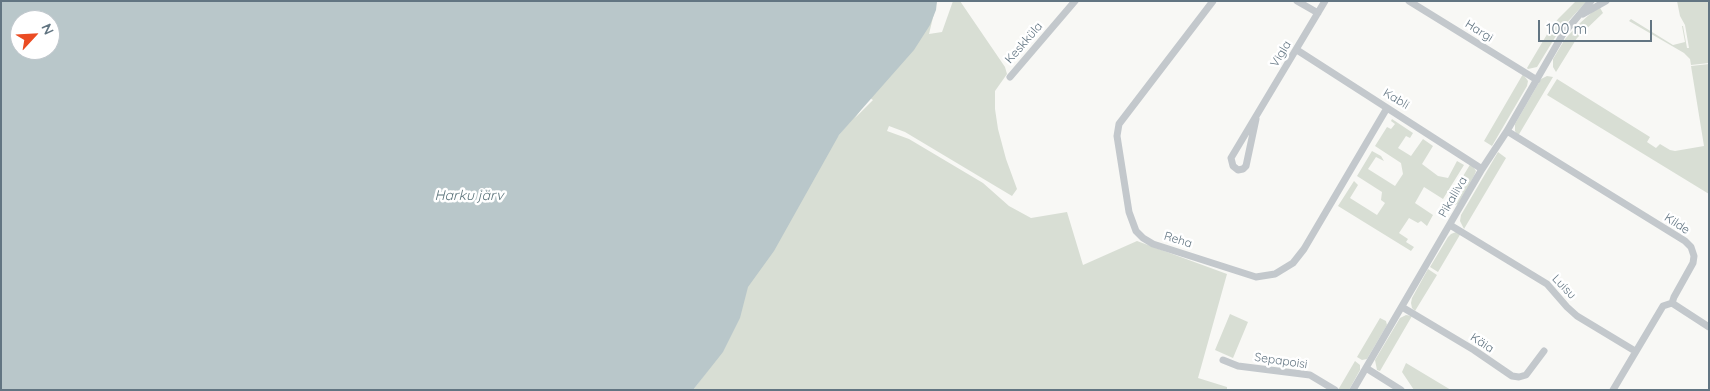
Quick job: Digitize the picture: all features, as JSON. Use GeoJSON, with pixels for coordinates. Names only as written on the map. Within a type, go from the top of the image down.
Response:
{"type":"FeatureCollection","features":[{"type":"Feature","properties":{"kind":"street","name":"Keskküla"},"geometry":{"type":"LineString","coordinates":[[1010,76],[1075,1]]}},
{"type":"Feature","properties":{"kind":"street","name":"Reha"},"geometry":{"type":"LineString","coordinates":[[1213,1],[1120,124],[1117,136],[1129,212],[1136,231],[1143,238],[1153,244],[1256,277],[1275,274],[1293,263],[1304,249],[1388,108]]}},
{"type":"Feature","properties":{"kind":"street"},"geometry":{"type":"LineString","coordinates":[[1297,1],[1318,13]]}},
{"type":"Feature","properties":{"kind":"street","name":"Vigla"},"geometry":{"type":"LineString","coordinates":[[1256,119],[1246,166],[1238,170],[1233,166],[1231,158],[1325,1]]}},
{"type":"Feature","properties":{"kind":"street","name":"Hargi"},"geometry":{"type":"LineString","coordinates":[[1409,1],[1536,80]]}},
{"type":"Feature","properties":{"kind":"street","name":"Pikaliiva"},"geometry":{"type":"LineString","coordinates":[[1353,390],[1482,169],[1507,131],[1564,34],[1590,1]]}},
{"type":"Feature","properties":{"kind":"street","name":"Pikaliiva"},"geometry":{"type":"LineString","coordinates":[[1577,19],[1606,1]]}},
{"type":"Feature","properties":{"kind":"street","name":"Kabli"},"geometry":{"type":"LineString","coordinates":[[1297,50],[1482,169]]}},
{"type":"Feature","properties":{"kind":"street","name":"Kilde"},"geometry":{"type":"LineString","coordinates":[[1507,131],[1685,241],[1691,247],[1694,256],[1693,263],[1672,303],[1663,306],[1613,390]]}},
{"type":"Feature","properties":{"kind":"street","name":"Luisu"},"geometry":{"type":"LineString","coordinates":[[1450,225],[1547,284],[1566,307],[1577,316],[1635,351]]}},
{"type":"Feature","properties":{"kind":"street"},"geometry":{"type":"LineString","coordinates":[[1672,303],[1709,327]]}},
{"type":"Feature","properties":{"kind":"street","name":"Käia"},"geometry":{"type":"LineString","coordinates":[[1402,307],[1474,350],[1512,376],[1526,375],[1544,352]]}},
{"type":"Feature","properties":{"kind":"street","name":"Sepapoisi"},"geometry":{"type":"LineString","coordinates":[[1223,360],[1238,366],[1310,375],[1335,390]]}},
{"type":"Feature","properties":{"kind":"street"},"geometry":{"type":"LineString","coordinates":[[1366,368],[1401,390]]}},
{"type":"Feature","properties":{"kind":"shaded area"},"geometry":{"type":"Polygon","coordinates":[[[937,1],[929,34],[942,32],[953,1],[960,1],[1005,67],[1007,74],[995,91],[995,109],[1006,159],[1017,189],[1012,196],[905,132],[889,126],[887,131],[909,139],[983,183],[1009,206],[1031,218],[1067,212],[1083,265],[1137,241],[1227,274],[1198,378],[1227,387],[1227,390],[693,390],[708,370],[739,318],[741,309],[727,337],[779,207],[867,101],[855,118],[873,100],[865,95],[937,1]]]}},
{"type":"Feature","properties":{"kind":"shaded area"},"geometry":{"type":"Polygon","coordinates":[[[1576,1],[1587,1],[1559,31],[1537,67],[1528,69],[1549,31],[1576,1]]]}},
{"type":"Feature","properties":{"kind":"shaded area"},"geometry":{"type":"Polygon","coordinates":[[[1677,1],[1709,1],[1709,63],[1691,65],[1690,59],[1684,53],[1629,21],[1631,19],[1673,45],[1685,42],[1683,26],[1687,48],[1689,48],[1685,25],[1680,16],[1677,1]]]}},
{"type":"Feature","properties":{"kind":"shaded area"},"geometry":{"type":"Polygon","coordinates":[[[1599,6],[1603,13],[1577,38],[1556,72],[1553,67],[1553,59],[1565,39],[1599,6]]]}},
{"type":"Feature","properties":{"kind":"shaded area"},"geometry":{"type":"Polygon","coordinates":[[[1709,64],[1709,194],[1547,95],[1557,79],[1650,137],[1647,142],[1656,148],[1660,144],[1675,151],[1704,146],[1691,66],[1709,64]]]}},
{"type":"Feature","properties":{"kind":"shaded area"},"geometry":{"type":"Polygon","coordinates":[[[1523,74],[1528,81],[1527,86],[1492,146],[1484,141],[1523,74]]]}},
{"type":"Feature","properties":{"kind":"shaded area"},"geometry":{"type":"Polygon","coordinates":[[[1547,76],[1553,77],[1518,136],[1515,131],[1515,124],[1541,79],[1547,76]]]}},
{"type":"Feature","properties":{"kind":"shaded area"},"geometry":{"type":"Polygon","coordinates":[[[1392,119],[1413,133],[1410,138],[1406,136],[1398,148],[1411,156],[1423,139],[1433,146],[1422,164],[1438,176],[1448,178],[1457,161],[1464,165],[1443,199],[1424,187],[1415,203],[1433,215],[1427,226],[1421,221],[1418,223],[1409,218],[1399,233],[1408,239],[1406,242],[1414,247],[1411,251],[1338,206],[1354,181],[1358,185],[1350,198],[1377,215],[1385,203],[1381,200],[1382,192],[1357,176],[1372,151],[1381,156],[1384,161],[1376,157],[1368,169],[1395,186],[1403,174],[1401,163],[1375,146],[1387,127],[1391,129],[1395,124],[1391,121],[1392,119]]]}},
{"type":"Feature","properties":{"kind":"shaded area"},"geometry":{"type":"Polygon","coordinates":[[[1498,152],[1506,158],[1464,229],[1460,221],[1461,215],[1498,152]]]}},
{"type":"Feature","properties":{"kind":"shaded area"},"geometry":{"type":"Polygon","coordinates":[[[1471,163],[1476,171],[1474,176],[1458,204],[1454,205],[1448,201],[1471,163]]]}},
{"type":"Feature","properties":{"kind":"shaded area"},"geometry":{"type":"Polygon","coordinates":[[[1456,232],[1461,233],[1438,272],[1430,267],[1448,237],[1456,232]]]}},
{"type":"Feature","properties":{"kind":"shaded area"},"geometry":{"type":"Polygon","coordinates":[[[1428,269],[1437,275],[1415,311],[1412,308],[1412,298],[1428,269]]]}},
{"type":"Feature","properties":{"kind":"shaded area"},"geometry":{"type":"Polygon","coordinates":[[[1230,314],[1248,322],[1233,358],[1215,350],[1230,314]]]}},
{"type":"Feature","properties":{"kind":"shaded area"},"geometry":{"type":"Polygon","coordinates":[[[1406,315],[1412,316],[1380,371],[1377,370],[1375,360],[1400,318],[1406,315]]]}},
{"type":"Feature","properties":{"kind":"shaded area"},"geometry":{"type":"Polygon","coordinates":[[[1380,318],[1386,321],[1387,325],[1367,359],[1362,360],[1357,357],[1380,318]]]}},
{"type":"Feature","properties":{"kind":"shaded area"},"geometry":{"type":"Polygon","coordinates":[[[1355,361],[1360,365],[1360,370],[1349,390],[1338,390],[1355,361]]]}},
{"type":"Feature","properties":{"kind":"shaded area"},"geometry":{"type":"Polygon","coordinates":[[[1406,363],[1451,390],[1414,390],[1402,372],[1406,363]]]}},
{"type":"Feature","properties":{"kind":"water","name":"Harku järv"},"geometry":{"type":"Polygon","coordinates":[[[1,1],[937,1],[936,10],[930,25],[914,50],[839,135],[774,251],[748,287],[740,318],[723,352],[693,390],[1,390],[1,1]]]}}]}
